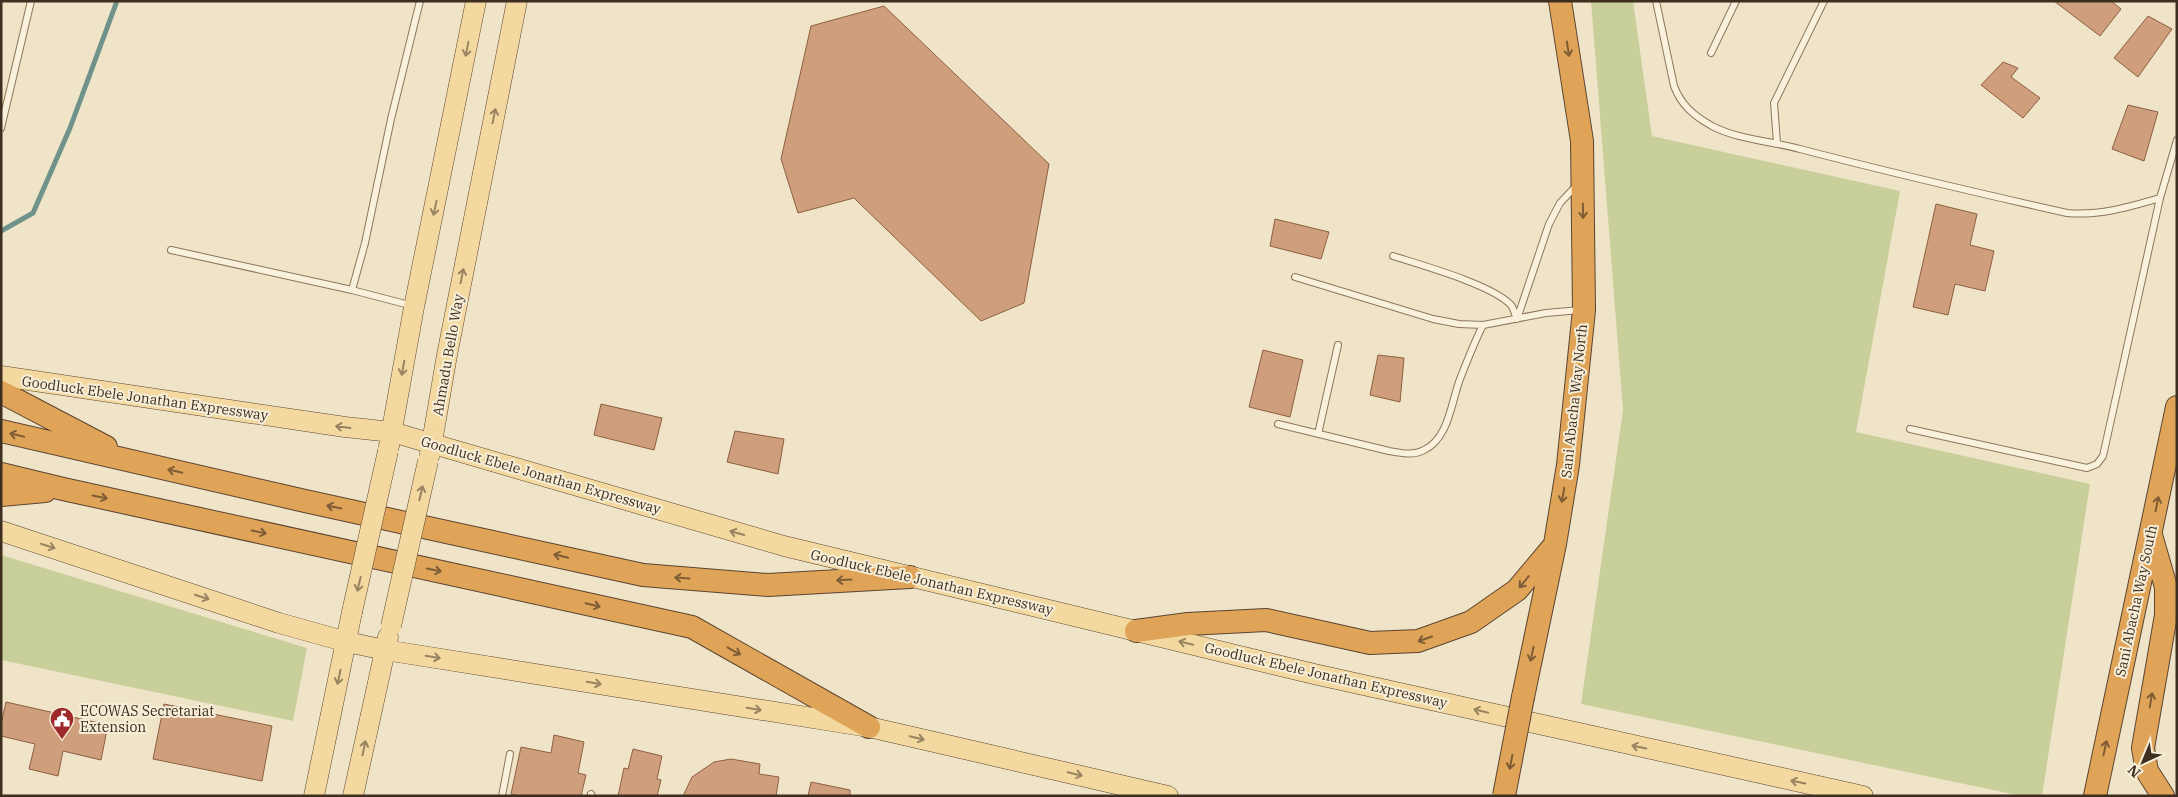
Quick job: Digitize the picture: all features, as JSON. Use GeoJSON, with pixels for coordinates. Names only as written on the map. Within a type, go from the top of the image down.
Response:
{"type":"FeatureCollection","features":[{"type":"Feature","properties":{"kind":"highway","name":"Sani Abacha Way North"},"geometry":{"type":"LineString","coordinates":[[1504,796],[1555,544],[1568,465],[1584,310],[1582,141],[1560,1]]}},
{"type":"Feature","properties":{"kind":"highway"},"geometry":{"type":"LineString","coordinates":[[1,392],[133,462]]}},
{"type":"Feature","properties":{"kind":"highway","name":"Sani Abacha Way South"},"geometry":{"type":"LineString","coordinates":[[2095,796],[2177,407]]}},
{"type":"Feature","properties":{"kind":"highway"},"geometry":{"type":"LineString","coordinates":[[1,431],[643,575],[768,585],[910,577]]}},
{"type":"Feature","properties":{"kind":"highway"},"geometry":{"type":"LineString","coordinates":[[1,474],[692,627],[869,727]]}},
{"type":"Feature","properties":{"kind":"highway"},"geometry":{"type":"LineString","coordinates":[[1,494],[63,489]]}},
{"type":"Feature","properties":{"kind":"highway"},"geometry":{"type":"LineString","coordinates":[[2151,534],[2166,587],[2166,615],[2143,748],[2148,771],[2163,796]]}},
{"type":"Feature","properties":{"kind":"highway"},"geometry":{"type":"LineString","coordinates":[[1136,631],[1188,624],[1266,620],[1370,643],[1418,642],[1471,622],[1517,590],[1555,544]]}},
{"type":"Feature","properties":{"kind":"main road"},"geometry":{"type":"LineString","coordinates":[[314,796],[390,441],[414,307],[476,1]]}},
{"type":"Feature","properties":{"kind":"main road","name":"Ahmadu Bello Way"},"geometry":{"type":"LineString","coordinates":[[353,796],[430,452],[447,355],[517,1]]}},
{"type":"Feature","properties":{"kind":"main road","name":"Goodluck Ebele Jonathan Expressway"},"geometry":{"type":"LineString","coordinates":[[1,376],[335,426],[784,546],[910,577],[1314,674],[1863,796]]}},
{"type":"Feature","properties":{"kind":"main road"},"geometry":{"type":"LineString","coordinates":[[1,531],[279,623],[347,642],[385,650],[869,727],[1168,796]]}},
{"type":"Feature","properties":{"kind":"lane"},"geometry":{"type":"LineString","coordinates":[[1,128],[31,1]]}},
{"type":"Feature","properties":{"kind":"lane"},"geometry":{"type":"LineString","coordinates":[[352,290],[420,1]]}},
{"type":"Feature","properties":{"kind":"lane"},"geometry":{"type":"LineString","coordinates":[[1656,1],[1674,86],[1679,98],[1698,118],[1736,136],[1776,143],[1884,171],[2067,213],[2085,215],[2102,213],[2160,198]]}},
{"type":"Feature","properties":{"kind":"lane"},"geometry":{"type":"LineString","coordinates":[[1710,53],[1736,1]]}},
{"type":"Feature","properties":{"kind":"lane"},"geometry":{"type":"LineString","coordinates":[[1776,143],[1774,103],[1824,1]]}},
{"type":"Feature","properties":{"kind":"lane"},"geometry":{"type":"LineString","coordinates":[[1910,429],[2087,468],[2097,464],[2103,456],[2160,198],[2177,140]]}},
{"type":"Feature","properties":{"kind":"lane"},"geometry":{"type":"LineString","coordinates":[[1517,319],[1549,224],[1560,203],[1582,180]]}},
{"type":"Feature","properties":{"kind":"lane"},"geometry":{"type":"LineString","coordinates":[[170,250],[352,290],[414,307]]}},
{"type":"Feature","properties":{"kind":"lane"},"geometry":{"type":"LineString","coordinates":[[1393,256],[1452,275],[1500,297],[1512,306],[1517,319]]}},
{"type":"Feature","properties":{"kind":"lane"},"geometry":{"type":"LineString","coordinates":[[1295,277],[1433,319],[1458,324],[1483,325],[1546,313],[1584,310]]}},
{"type":"Feature","properties":{"kind":"lane"},"geometry":{"type":"LineString","coordinates":[[1278,424],[1397,452],[1416,453],[1424,450],[1440,435],[1448,418],[1459,382],[1483,325]]}},
{"type":"Feature","properties":{"kind":"lane"},"geometry":{"type":"LineString","coordinates":[[1318,434],[1338,345]]}},
{"type":"Feature","properties":{"kind":"lane"},"geometry":{"type":"LineString","coordinates":[[502,796],[510,754]]}},
{"type":"Feature","properties":{"kind":"green space"},"geometry":{"type":"Polygon","coordinates":[[[1591,1],[1633,1],[1652,136],[1900,191],[1856,432],[2090,484],[2042,796],[2022,796],[1581,704],[1623,410],[1591,1]]]}},
{"type":"Feature","properties":{"kind":"green space"},"geometry":{"type":"Polygon","coordinates":[[[1,555],[307,648],[293,721],[1,660],[1,555]]]}},
{"type":"Feature","properties":{"kind":"building"},"geometry":{"type":"Polygon","coordinates":[[[2054,1],[2111,1],[2121,9],[2100,36],[2054,1]]]}},
{"type":"Feature","properties":{"kind":"building"},"geometry":{"type":"Polygon","coordinates":[[[884,6],[1049,164],[1024,303],[981,321],[854,198],[798,213],[781,159],[811,26],[884,6]]]}},
{"type":"Feature","properties":{"kind":"building"},"geometry":{"type":"Polygon","coordinates":[[[2148,16],[2172,29],[2138,77],[2114,58],[2148,16]]]}},
{"type":"Feature","properties":{"kind":"building"},"geometry":{"type":"Polygon","coordinates":[[[2003,62],[2018,68],[2011,77],[2040,98],[2023,118],[1981,85],[2003,62]]]}},
{"type":"Feature","properties":{"kind":"building"},"geometry":{"type":"Polygon","coordinates":[[[2128,105],[2158,112],[2144,161],[2112,149],[2128,105]]]}},
{"type":"Feature","properties":{"kind":"building"},"geometry":{"type":"Polygon","coordinates":[[[1936,204],[1977,214],[1970,245],[1994,251],[1985,291],[1955,284],[1948,315],[1913,307],[1936,204]]]}},
{"type":"Feature","properties":{"kind":"building"},"geometry":{"type":"Polygon","coordinates":[[[1275,219],[1329,232],[1321,259],[1270,246],[1275,219]]]}},
{"type":"Feature","properties":{"kind":"building"},"geometry":{"type":"Polygon","coordinates":[[[1263,350],[1303,360],[1290,417],[1249,407],[1263,350]]]}},
{"type":"Feature","properties":{"kind":"building"},"geometry":{"type":"Polygon","coordinates":[[[1378,355],[1404,358],[1400,402],[1370,395],[1378,355]]]}},
{"type":"Feature","properties":{"kind":"building"},"geometry":{"type":"Polygon","coordinates":[[[601,404],[662,418],[654,450],[594,435],[601,404]]]}},
{"type":"Feature","properties":{"kind":"building"},"geometry":{"type":"Polygon","coordinates":[[[735,431],[784,439],[778,474],[727,462],[735,431]]]}},
{"type":"Feature","properties":{"kind":"building","name":"ECOWAS Secretariat Extension"},"geometry":{"type":"Polygon","coordinates":[[[6,702],[108,725],[101,760],[63,751],[58,776],[29,769],[35,744],[1,736],[1,724],[6,702]]]}},
{"type":"Feature","properties":{"kind":"building"},"geometry":{"type":"Polygon","coordinates":[[[164,704],[272,726],[262,781],[153,759],[164,704]]]}},
{"type":"Feature","properties":{"kind":"building"},"geometry":{"type":"Polygon","coordinates":[[[554,735],[584,742],[578,773],[586,775],[581,796],[519,796],[511,794],[521,747],[551,753],[554,735]]]}},
{"type":"Feature","properties":{"kind":"building"},"geometry":{"type":"Polygon","coordinates":[[[633,749],[662,756],[657,779],[661,780],[657,796],[618,796],[624,768],[628,769],[633,749]]]}},
{"type":"Feature","properties":{"kind":"building"},"geometry":{"type":"Polygon","coordinates":[[[731,759],[760,764],[759,774],[779,777],[776,796],[683,796],[692,777],[714,762],[731,759]]]}},
{"type":"Feature","properties":{"kind":"building"},"geometry":{"type":"Polygon","coordinates":[[[811,782],[850,790],[850,796],[808,796],[811,782]]]}},
{"type":"Feature","properties":{"kind":"waterway"},"geometry":{"type":"LineString","coordinates":[[1,231],[33,213],[70,128],[117,1]]}},
{"type":"Feature","properties":{"kind":"place","name":"ECOWAS Secretariat Extension"},"geometry":{"type":"Point","coordinates":[62,740]}}]}
